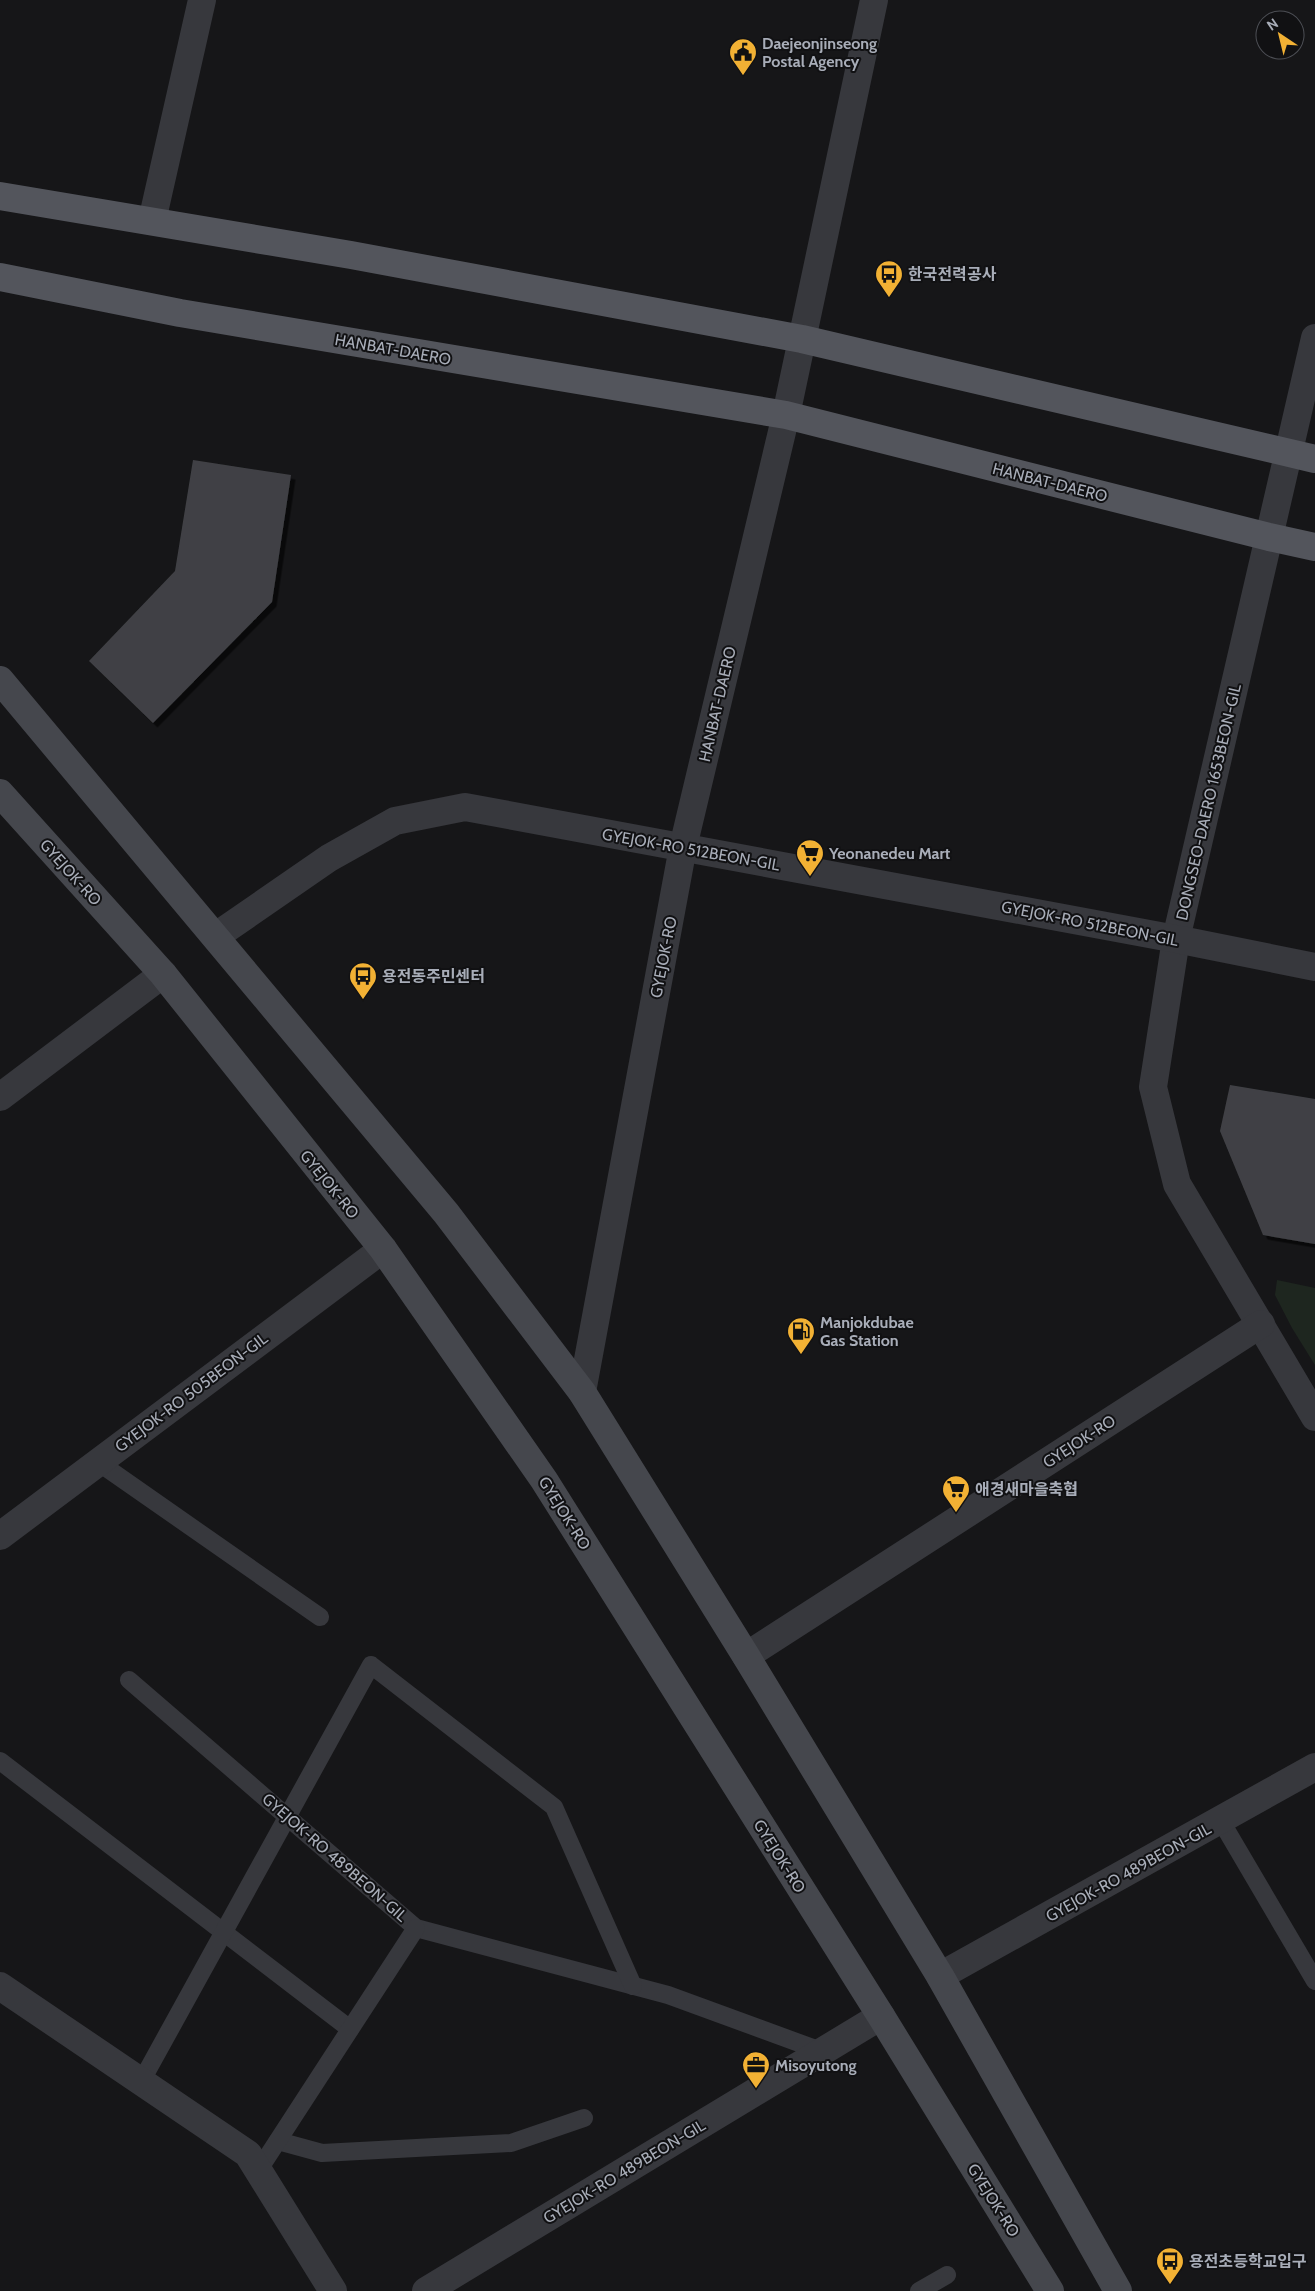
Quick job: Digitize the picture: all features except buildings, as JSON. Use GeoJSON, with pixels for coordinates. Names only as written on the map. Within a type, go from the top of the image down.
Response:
{"type":"FeatureCollection","features":[{"type":"Feature","properties":{"kind":"main road"},"geometry":{"type":"LineString","coordinates":[[0,196],[361,257],[802,339],[1302,456]]}},
{"type":"Feature","properties":{"kind":"main road","name":"HANBAT-DAERO"},"geometry":{"type":"LineString","coordinates":[[0,277],[180,313],[786,415],[1315,547]]}},
{"type":"Feature","properties":{"kind":"main road"},"geometry":{"type":"LineString","coordinates":[[0,680],[446,1213],[582,1392],[746,1656],[940,1976],[1118,2291]]}},
{"type":"Feature","properties":{"kind":"main road","name":"GYEJOK-RO"},"geometry":{"type":"LineString","coordinates":[[0,793],[162,974],[383,1249],[544,1480],[881,2016],[1050,2291]]}},
{"type":"Feature","properties":{"kind":"street"},"geometry":{"type":"LineString","coordinates":[[152,221],[202,0]]}},
{"type":"Feature","properties":{"kind":"street","name":"HANBAT-DAERO"},"geometry":{"type":"LineString","coordinates":[[683,848],[786,415],[874,0]]}},
{"type":"Feature","properties":{"kind":"street","name":"DONGSEO-DAERO 1653BEON-GIL"},"geometry":{"type":"LineString","coordinates":[[1315,338],[1302,456],[1269,537],[1176,939],[1153,1087],[1177,1184],[1315,1418]]}},
{"type":"Feature","properties":{"kind":"street","name":"GYEJOK-RO 512BEON-GIL"},"geometry":{"type":"LineString","coordinates":[[216,936],[329,858],[395,821],[465,807],[1176,939],[1315,967]]}},
{"type":"Feature","properties":{"kind":"street","name":"GYEJOK-RO"},"geometry":{"type":"LineString","coordinates":[[582,1392],[683,848]]}},
{"type":"Feature","properties":{"kind":"street"},"geometry":{"type":"LineString","coordinates":[[0,1097],[162,974]]}},
{"type":"Feature","properties":{"kind":"street","name":"GYEJOK-RO 505BEON-GIL"},"geometry":{"type":"LineString","coordinates":[[0,1536],[383,1249]]}},
{"type":"Feature","properties":{"kind":"street","name":"GYEJOK-RO"},"geometry":{"type":"LineString","coordinates":[[746,1656],[1261,1324]]}},
{"type":"Feature","properties":{"kind":"street","name":"GYEJOK-RO 489BEON-GIL"},"geometry":{"type":"LineString","coordinates":[[940,1976],[1315,1767]]}},
{"type":"Feature","properties":{"kind":"street"},"geometry":{"type":"LineString","coordinates":[[0,1986],[248,2154],[333,2291]]}},
{"type":"Feature","properties":{"kind":"street","name":"GYEJOK-RO 489BEON-GIL"},"geometry":{"type":"LineString","coordinates":[[426,2291],[881,2016]]}},
{"type":"Feature","properties":{"kind":"lane"},"geometry":{"type":"LineString","coordinates":[[98,1462],[320,1617]]}},
{"type":"Feature","properties":{"kind":"lane"},"geometry":{"type":"LineString","coordinates":[[141,2082],[371,1665],[554,1807],[632,1986]]}},
{"type":"Feature","properties":{"kind":"lane","name":"GYEJOK-RO 489BEON-GIL"},"geometry":{"type":"LineString","coordinates":[[129,1680],[416,1928],[668,1995],[821,2051]]}},
{"type":"Feature","properties":{"kind":"lane"},"geometry":{"type":"LineString","coordinates":[[0,1762],[350,2029]]}},
{"type":"Feature","properties":{"kind":"lane"},"geometry":{"type":"LineString","coordinates":[[1221,1821],[1315,1981]]}},
{"type":"Feature","properties":{"kind":"lane"},"geometry":{"type":"LineString","coordinates":[[258,2171],[416,1928]]}},
{"type":"Feature","properties":{"kind":"lane"},"geometry":{"type":"LineString","coordinates":[[278,2141],[322,2154],[511,2143],[584,2118]]}},
{"type":"Feature","properties":{"kind":"lane"},"geometry":{"type":"LineString","coordinates":[[919,2291],[947,2275]]}},
{"type":"Feature","properties":{"kind":"shaded area"},"geometry":{"type":"Polygon","coordinates":[[[1277,1280],[1315,1288],[1315,1365],[1292,1328],[1275,1295],[1277,1280]]]}},
{"type":"Feature","properties":{"kind":"place","name":"Daejeonjinseong Postal Agency"},"geometry":{"type":"Point","coordinates":[743,76]}},
{"type":"Feature","properties":{"kind":"place","name":"한국전력공사"},"geometry":{"type":"Point","coordinates":[889,298]}},
{"type":"Feature","properties":{"kind":"place","name":"Yeonanedeu Mart"},"geometry":{"type":"Point","coordinates":[810,877]}},
{"type":"Feature","properties":{"kind":"place","name":"용전동주민센터"},"geometry":{"type":"Point","coordinates":[363,1000]}},
{"type":"Feature","properties":{"kind":"place","name":"Manjokdubae Gas Station"},"geometry":{"type":"Point","coordinates":[801,1355]}},
{"type":"Feature","properties":{"kind":"place","name":"애경새마을축협"},"geometry":{"type":"Point","coordinates":[956,1513]}},
{"type":"Feature","properties":{"kind":"place","name":"Misoyutong"},"geometry":{"type":"Point","coordinates":[756,2089]}},
{"type":"Feature","properties":{"kind":"place","name":"용전초등학교입구"},"geometry":{"type":"Point","coordinates":[1170,2285]}}]}
